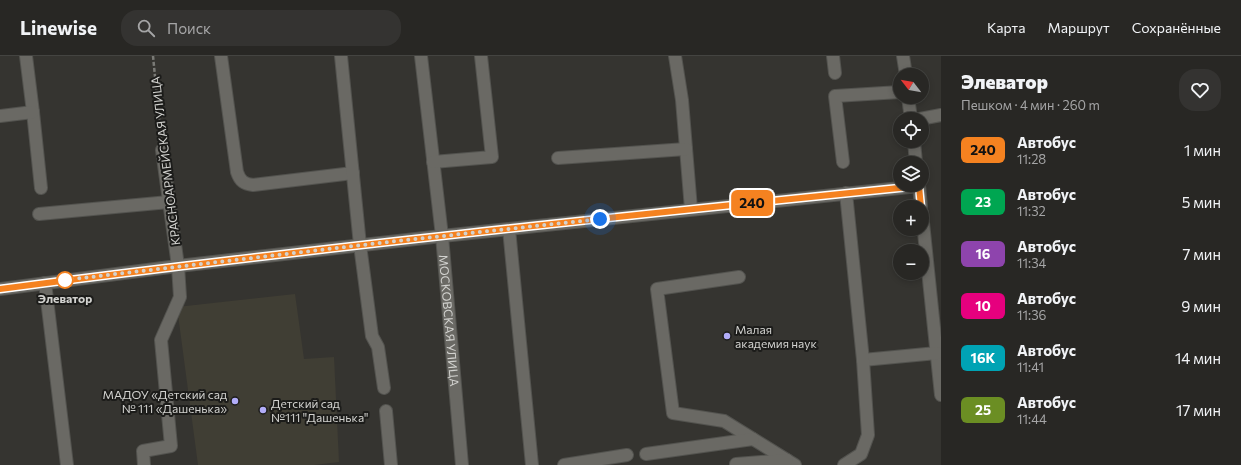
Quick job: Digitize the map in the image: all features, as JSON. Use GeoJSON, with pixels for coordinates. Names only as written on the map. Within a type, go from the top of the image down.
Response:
{"type":"FeatureCollection","features":[{"type":"Feature","properties":{"kind":"street"},"geometry":{"type":"LineString","coordinates":[[26,56],[34,112],[41,188]]}},
{"type":"Feature","properties":{"kind":"street"},"geometry":{"type":"LineString","coordinates":[[221,56],[237,172],[242,182],[253,185],[353,173]]}},
{"type":"Feature","properties":{"kind":"street"},"geometry":{"type":"LineString","coordinates":[[341,56],[360,245],[372,336],[378,347],[384,388]]}},
{"type":"Feature","properties":{"kind":"street","name":"МОСКОВСКАЯ УЛИЦА"},"geometry":{"type":"LineString","coordinates":[[421,56],[442,236],[462,465]]}},
{"type":"Feature","properties":{"kind":"street"},"geometry":{"type":"LineString","coordinates":[[434,162],[492,157],[481,56]]}},
{"type":"Feature","properties":{"kind":"street"},"geometry":{"type":"LineString","coordinates":[[675,56],[682,100],[691,209]]}},
{"type":"Feature","properties":{"kind":"street"},"geometry":{"type":"LineString","coordinates":[[833,56],[834,73]]}},
{"type":"Feature","properties":{"kind":"street"},"geometry":{"type":"LineString","coordinates":[[903,56],[905,68]]}},
{"type":"Feature","properties":{"kind":"street"},"geometry":{"type":"LineString","coordinates":[[843,162],[835,96],[893,92]]}},
{"type":"Feature","properties":{"kind":"street"},"geometry":{"type":"LineString","coordinates":[[0,116],[34,112]]}},
{"type":"Feature","properties":{"kind":"street"},"geometry":{"type":"LineString","coordinates":[[929,118],[941,116]]}},
{"type":"Feature","properties":{"kind":"street"},"geometry":{"type":"LineString","coordinates":[[558,158],[686,149]]}},
{"type":"Feature","properties":{"kind":"street","name":"КРАСНОАРМЕЙСКАЯ УЛИЦА"},"geometry":{"type":"LineString","coordinates":[[144,465],[143,451],[171,446],[161,340],[180,297],[178,266],[162,150]]}},
{"type":"Feature","properties":{"kind":"street"},"geometry":{"type":"LineString","coordinates":[[0,289],[178,266],[509,228],[893,188]]}},
{"type":"Feature","properties":{"kind":"street"},"geometry":{"type":"LineString","coordinates":[[844,465],[861,454],[868,435],[863,360],[846,193]]}},
{"type":"Feature","properties":{"kind":"street"},"geometry":{"type":"LineString","coordinates":[[39,214],[169,202]]}},
{"type":"Feature","properties":{"kind":"street"},"geometry":{"type":"LineString","coordinates":[[509,228],[532,465]]}},
{"type":"Feature","properties":{"kind":"street"},"geometry":{"type":"LineString","coordinates":[[924,236],[941,395]]}},
{"type":"Feature","properties":{"kind":"street"},"geometry":{"type":"LineString","coordinates":[[740,277],[657,289],[673,413],[724,421],[791,462]]}},
{"type":"Feature","properties":{"kind":"street"},"geometry":{"type":"LineString","coordinates":[[45,283],[67,465]]}},
{"type":"Feature","properties":{"kind":"street"},"geometry":{"type":"LineString","coordinates":[[863,360],[937,353]]}},
{"type":"Feature","properties":{"kind":"street"},"geometry":{"type":"LineString","coordinates":[[386,410],[391,465]]}},
{"type":"Feature","properties":{"kind":"street"},"geometry":{"type":"LineString","coordinates":[[646,454],[753,439]]}},
{"type":"Feature","properties":{"kind":"street"},"geometry":{"type":"LineString","coordinates":[[564,465],[627,455]]}},
{"type":"Feature","properties":{"kind":"street"},"geometry":{"type":"LineString","coordinates":[[736,464],[791,462]]}},
{"type":"Feature","properties":{"kind":"path","name":"КРАСНОАРМЕЙСКАЯ УЛИЦА"},"geometry":{"type":"LineString","coordinates":[[153,56],[162,150]]}},
{"type":"Feature","properties":{"kind":"shaded area","name":"Детский сад №111 \"Дашенька\""},"geometry":{"type":"Polygon","coordinates":[[[295,294],[304,359],[334,357],[339,462],[314,465],[198,465],[177,307],[295,294]]]}},
{"type":"Feature","properties":{"kind":"bus line","name":"240"},"geometry":{"type":"LineString","coordinates":[[0,289],[178,266],[442,236],[919,186],[920,200]]}},
{"type":"Feature","properties":{"kind":"place","name":"Элеватор"},"geometry":{"type":"Point","coordinates":[65,280]}},
{"type":"Feature","properties":{"kind":"place","name":"Малая академия наук"},"geometry":{"type":"Point","coordinates":[727,336]}},
{"type":"Feature","properties":{"kind":"place","name":"МАДОУ «Детский сад № 111 «Дашенька»"},"geometry":{"type":"Point","coordinates":[235,401]}},
{"type":"Feature","properties":{"kind":"place","name":"Детский сад №111 \"Дашенька\""},"geometry":{"type":"Point","coordinates":[263,410]}},
{"type":"Feature","properties":{"kind":"route"},"geometry":{"type":"LineString","coordinates":[[65,280],[600,219]]}}]}
